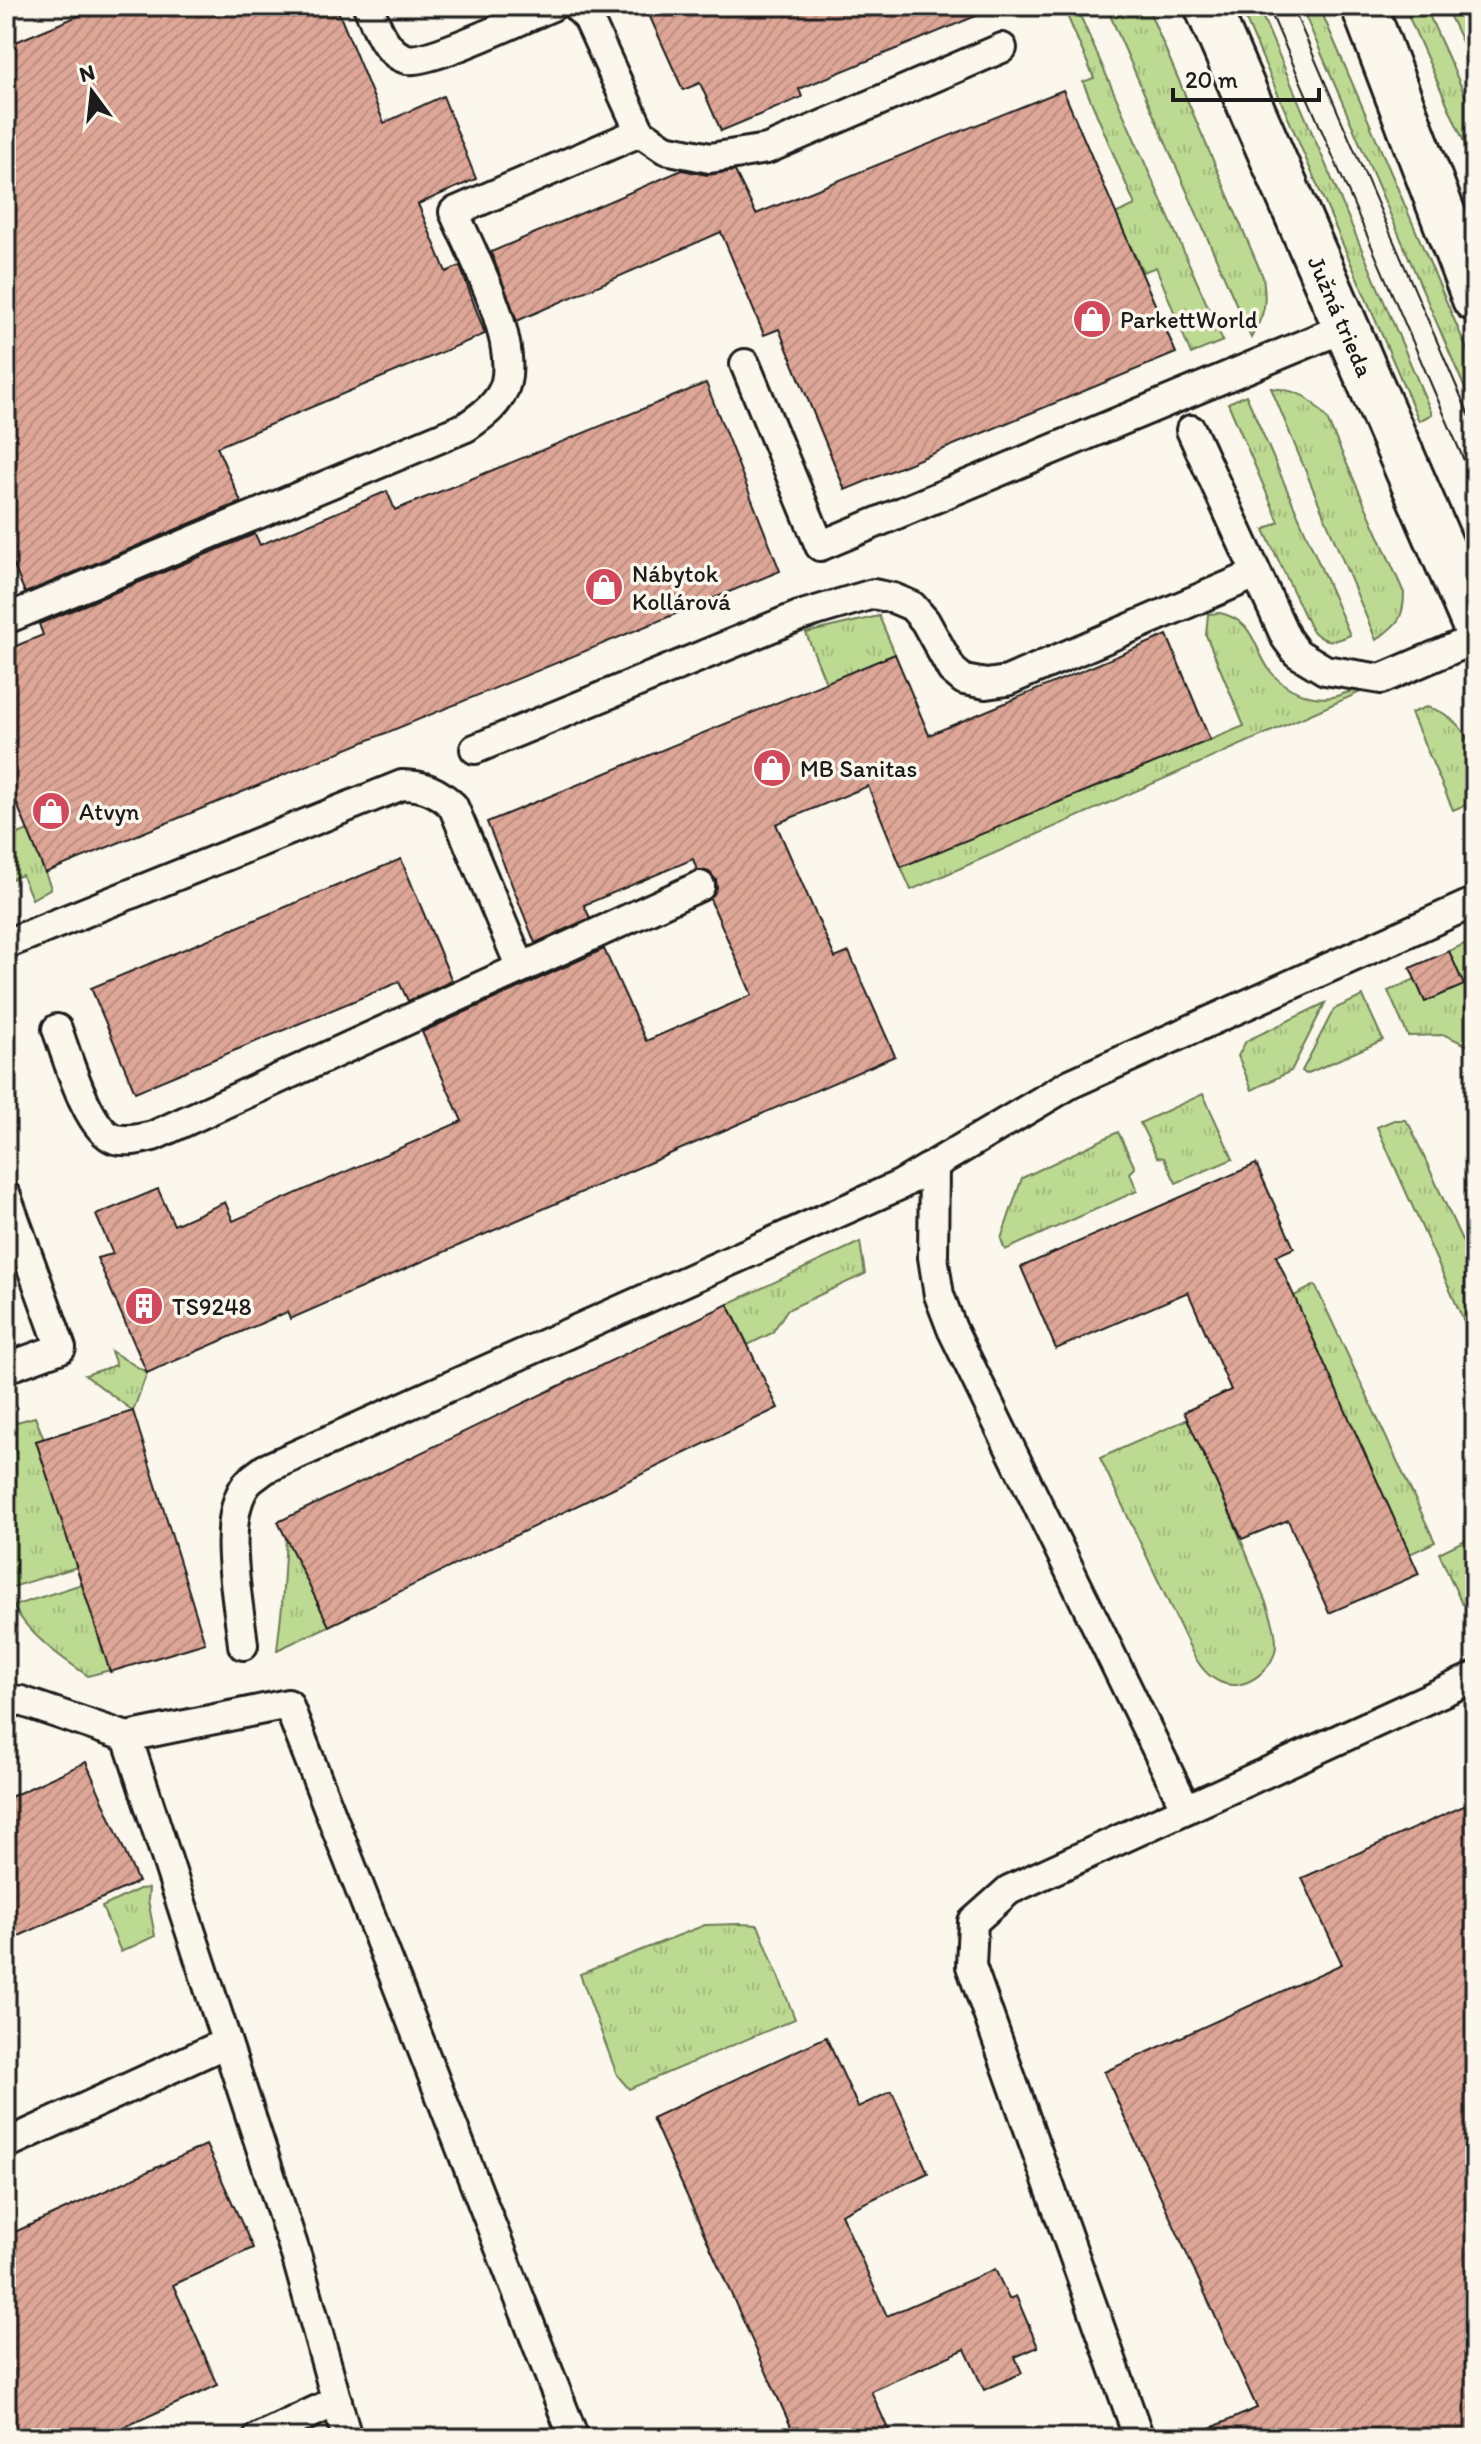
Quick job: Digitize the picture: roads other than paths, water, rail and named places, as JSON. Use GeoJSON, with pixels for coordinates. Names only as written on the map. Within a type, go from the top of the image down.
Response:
{"type":"FeatureCollection","features":[{"type":"Feature","properties":{"kind":"street","name":"Južná trieda"},"geometry":{"type":"LineString","coordinates":[[1207,6],[1475,625]]}},
{"type":"Feature","properties":{"kind":"street"},"geometry":{"type":"LineString","coordinates":[[1364,6],[1475,299]]}},
{"type":"Feature","properties":{"kind":"lane"},"geometry":{"type":"LineString","coordinates":[[368,6],[393,52],[408,60],[430,57],[552,6]]}},
{"type":"Feature","properties":{"kind":"lane"},"geometry":{"type":"LineString","coordinates":[[576,6],[588,18],[640,132],[665,149],[710,158],[767,149],[1002,48]]}},
{"type":"Feature","properties":{"kind":"lane"},"geometry":{"type":"LineString","coordinates":[[6,619],[466,427],[489,411],[506,385],[508,360],[504,333],[454,212],[640,132]]}},
{"type":"Feature","properties":{"kind":"lane"},"geometry":{"type":"LineString","coordinates":[[745,364],[820,546],[1346,327]]}},
{"type":"Feature","properties":{"kind":"lane"},"geometry":{"type":"LineString","coordinates":[[1191,430],[1286,638],[1297,653],[1325,670],[1381,679],[1475,639]]}},
{"type":"Feature","properties":{"kind":"lane"},"geometry":{"type":"LineString","coordinates":[[475,749],[799,616],[873,594],[912,606],[925,621],[952,670],[964,680],[986,684],[1007,681],[1256,574]]}},
{"type":"Feature","properties":{"kind":"lane"},"geometry":{"type":"LineString","coordinates":[[6,944],[402,785],[419,785],[439,793],[453,806],[521,968]]}},
{"type":"Feature","properties":{"kind":"lane"},"geometry":{"type":"LineString","coordinates":[[57,1029],[89,1110],[100,1129],[114,1138],[133,1141],[153,1136],[700,886]]}},
{"type":"Feature","properties":{"kind":"lane"},"geometry":{"type":"LineString","coordinates":[[243,1645],[233,1550],[234,1510],[246,1485],[265,1469],[900,1185],[1070,1084],[1475,902]]}},
{"type":"Feature","properties":{"kind":"lane"},"geometry":{"type":"LineString","coordinates":[[934,1165],[933,1257],[939,1295],[1186,1809]]}},
{"type":"Feature","properties":{"kind":"lane"},"geometry":{"type":"LineString","coordinates":[[6,1368],[61,1348],[9,1213]]}},
{"type":"Feature","properties":{"kind":"lane"},"geometry":{"type":"LineString","coordinates":[[1139,2438],[971,1966],[973,1922],[1009,1890],[1475,1677]]}},
{"type":"Feature","properties":{"kind":"lane"},"geometry":{"type":"LineString","coordinates":[[6,1699],[21,1701],[127,1737],[288,1704],[574,2438]]}},
{"type":"Feature","properties":{"kind":"lane"},"geometry":{"type":"LineString","coordinates":[[127,1737],[297,2258],[347,2438]]}},
{"type":"Feature","properties":{"kind":"lane"},"geometry":{"type":"LineString","coordinates":[[6,2144],[226,2043]]}},
{"type":"Feature","properties":{"kind":"lane"},"geometry":{"type":"LineString","coordinates":[[258,2438],[337,2401]]}},
{"type":"Feature","properties":{"kind":"tram line"},"geometry":{"type":"LineString","coordinates":[[1268,6],[1475,486]]}},
{"type":"Feature","properties":{"kind":"tram line"},"geometry":{"type":"LineString","coordinates":[[1292,6],[1475,429]]}},
{"type":"Feature","properties":{"kind":"place","name":"ParkettWorld"},"geometry":{"type":"Point","coordinates":[1092,319]}},
{"type":"Feature","properties":{"kind":"place","name":"Nábytok Kollárová"},"geometry":{"type":"Point","coordinates":[604,587]}},
{"type":"Feature","properties":{"kind":"place","name":"MB Sanitas"},"geometry":{"type":"Point","coordinates":[772,768]}},
{"type":"Feature","properties":{"kind":"place","name":"Atvyn"},"geometry":{"type":"Point","coordinates":[51,811]}},
{"type":"Feature","properties":{"kind":"place","name":"TS9248"},"geometry":{"type":"Point","coordinates":[144,1306]}}]}
